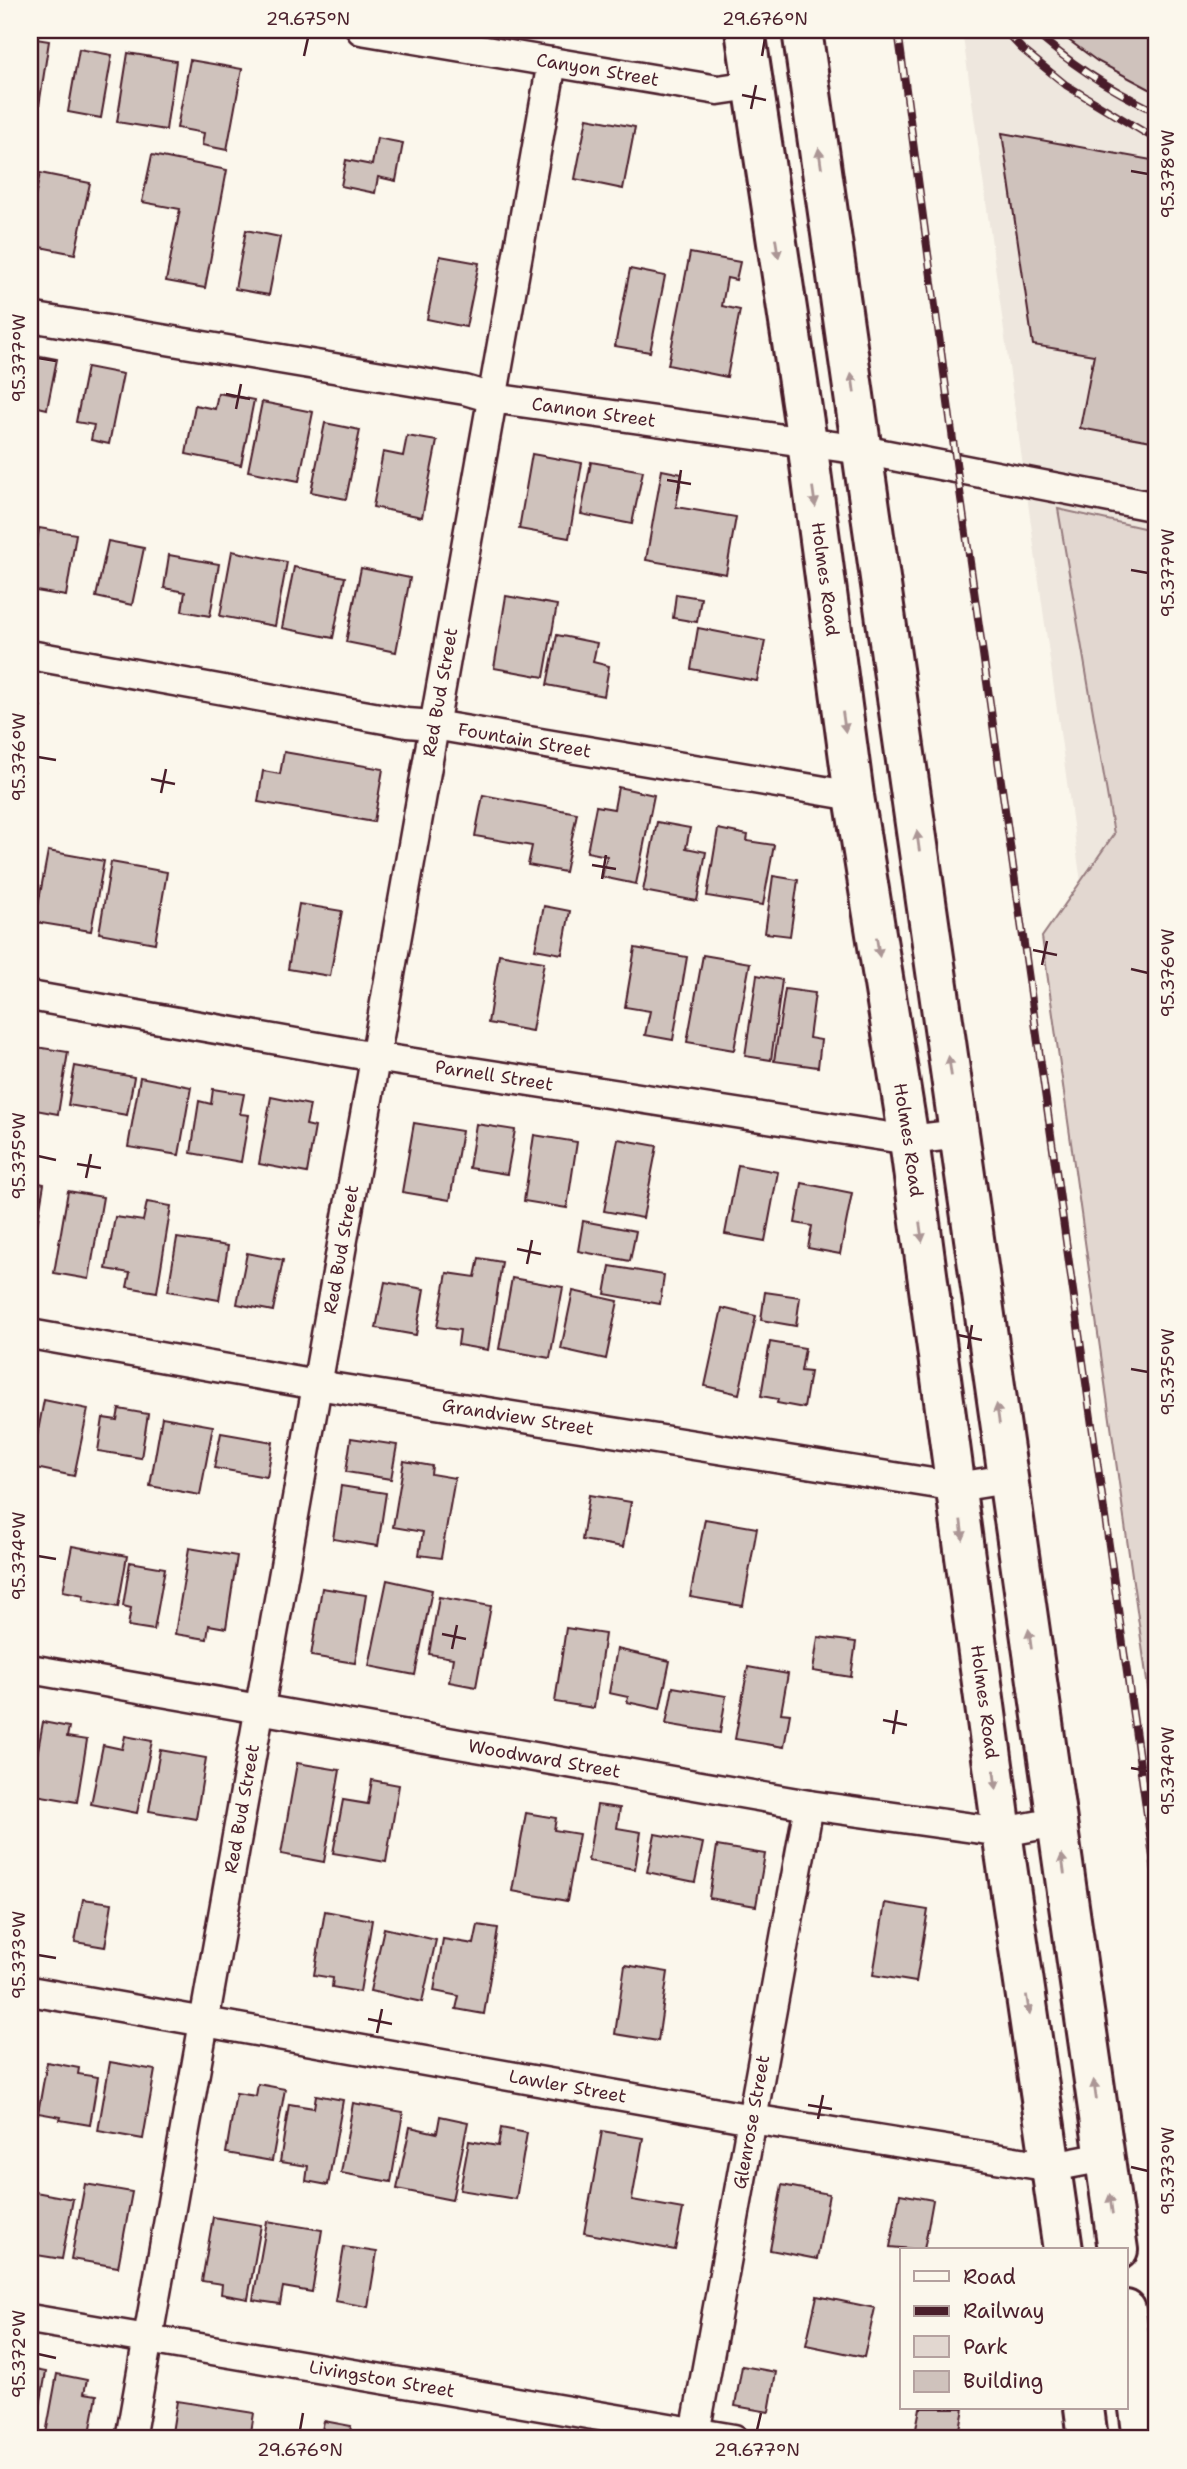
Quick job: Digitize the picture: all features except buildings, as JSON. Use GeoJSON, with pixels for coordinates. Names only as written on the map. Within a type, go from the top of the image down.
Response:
{"type":"FeatureCollection","features":[{"type":"Feature","properties":{"kind":"main road","name":"Holmes Road"},"geometry":{"type":"LineString","coordinates":[[745,30],[807,442],[854,796],[909,1140],[1002,1832],[1063,2248]]}},
{"type":"Feature","properties":{"kind":"main road"},"geometry":{"type":"LineString","coordinates":[[802,30],[1118,2248]]}},
{"type":"Feature","properties":{"kind":"main road"},"geometry":{"type":"LineString","coordinates":[[1128,2325],[1143,2439]]}},
{"type":"Feature","properties":{"kind":"main road"},"geometry":{"type":"LineString","coordinates":[[1084,2410],[1088,2439]]}},
{"type":"Feature","properties":{"kind":"street","name":"Canyon Street"},"geometry":{"type":"LineString","coordinates":[[361,30],[718,90],[752,85]]}},
{"type":"Feature","properties":{"kind":"street","name":"Red Bud Street"},"geometry":{"type":"LineString","coordinates":[[130,2439],[552,62]]}},
{"type":"Feature","properties":{"kind":"street","name":"Cannon Street"},"geometry":{"type":"LineString","coordinates":[[30,317],[465,390],[492,398],[862,450],[1157,507]]}},
{"type":"Feature","properties":{"kind":"street","name":"Fountain Street"},"geometry":{"type":"LineString","coordinates":[[30,655],[407,723],[434,725],[854,796]]}},
{"type":"Feature","properties":{"kind":"street","name":"Parnell Street"},"geometry":{"type":"LineString","coordinates":[[30,996],[375,1057],[909,1140],[960,1134]]}},
{"type":"Feature","properties":{"kind":"street","name":"Grandview Street"},"geometry":{"type":"LineString","coordinates":[[30,1334],[317,1385],[957,1487],[1007,1479]]}},
{"type":"Feature","properties":{"kind":"street","name":"Woodward Street"},"geometry":{"type":"LineString","coordinates":[[30,1669],[809,1805],[1002,1832],[1057,1822]]}},
{"type":"Feature","properties":{"kind":"street","name":"Glenrose Street"},"geometry":{"type":"LineString","coordinates":[[694,2436],[809,1805]]}},
{"type":"Feature","properties":{"kind":"street","name":"Lawler Street"},"geometry":{"type":"LineString","coordinates":[[30,1992],[752,2119],[1052,2167],[1105,2157]]}},
{"type":"Feature","properties":{"kind":"street","name":"Livingston Street"},"geometry":{"type":"LineString","coordinates":[[30,2319],[694,2436],[734,2439]]}},
{"type":"Feature","properties":{"kind":"shaded area"},"geometry":{"type":"Polygon","coordinates":[[[962,30],[1157,30],[1157,1427],[962,30]]]}},
{"type":"Feature","properties":{"kind":"green space"},"geometry":{"type":"Polygon","coordinates":[[[1058,509],[1157,531],[1157,1752],[1042,937],[1114,834],[1058,509]]]}},
{"type":"Feature","properties":{"kind":"railway"},"geometry":{"type":"LineString","coordinates":[[898,30],[957,470],[1157,1885]]}},
{"type":"Feature","properties":{"kind":"railway"},"geometry":{"type":"LineString","coordinates":[[1004,30],[1022,49],[1066,85],[1157,140]]}},
{"type":"Feature","properties":{"kind":"railway"},"geometry":{"type":"LineString","coordinates":[[1033,30],[1092,76],[1157,112]]}}]}
